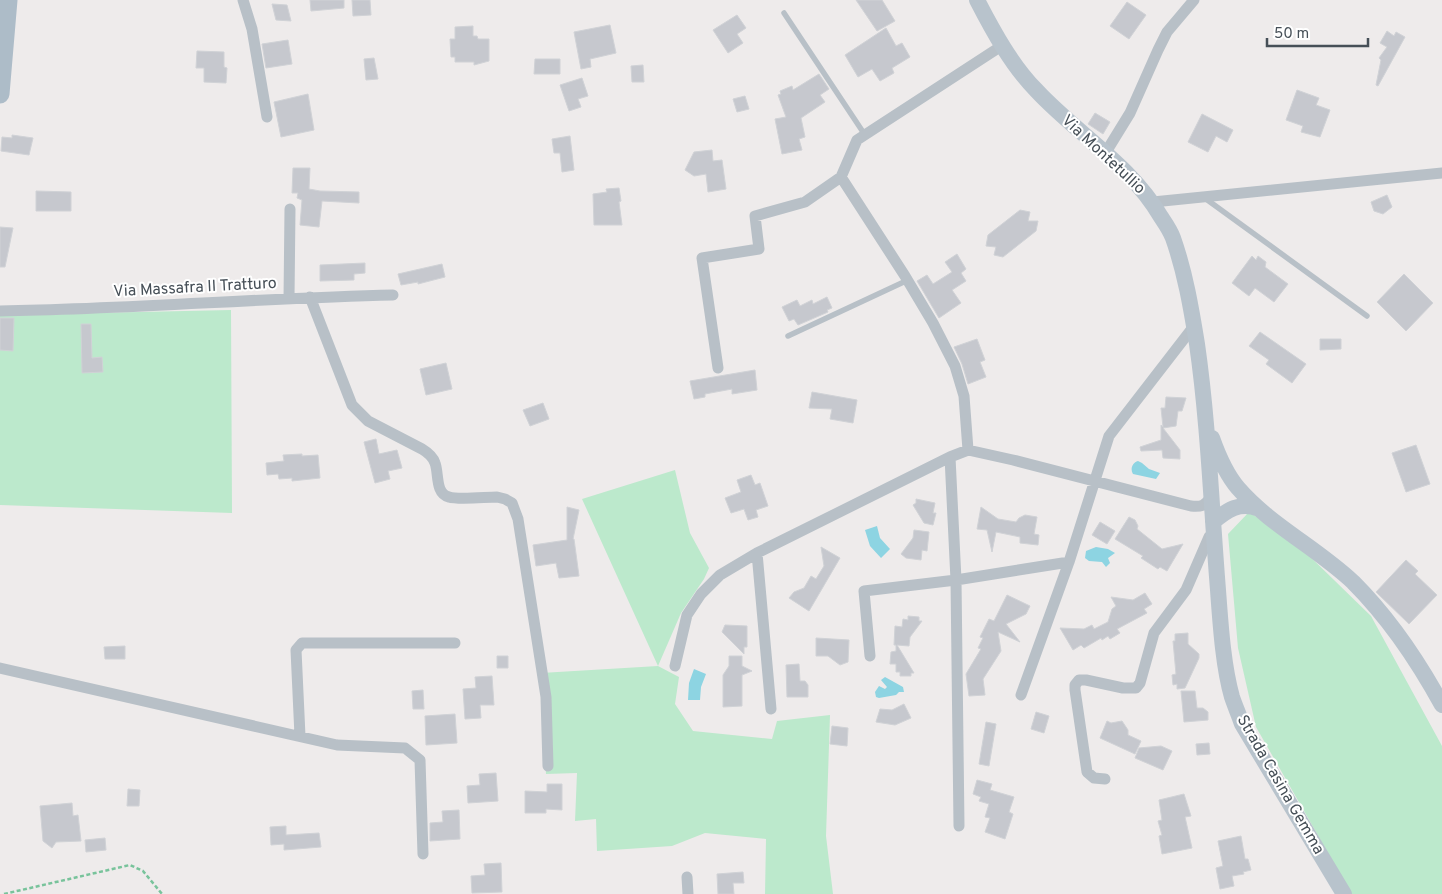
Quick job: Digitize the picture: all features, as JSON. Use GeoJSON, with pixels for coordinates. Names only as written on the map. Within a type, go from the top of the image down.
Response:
{"type":"FeatureCollection","features":[{"type":"Feature","properties":{"kind":"main road"},"geometry":{"type":"LineString","coordinates":[[0,94],[8,0]]}},
{"type":"Feature","properties":{"kind":"street"},"geometry":{"type":"LineString","coordinates":[[243,0],[252,29],[267,118]]}},
{"type":"Feature","properties":{"kind":"street","name":"Via Montetullio"},"geometry":{"type":"LineString","coordinates":[[977,0],[1003,45],[1035,90],[1106,152],[1153,202],[1172,234],[1189,292],[1206,416]]}},
{"type":"Feature","properties":{"kind":"street"},"geometry":{"type":"LineString","coordinates":[[1106,152],[1130,113],[1167,32],[1194,0]]}},
{"type":"Feature","properties":{"kind":"street"},"geometry":{"type":"LineString","coordinates":[[718,368],[702,258],[759,249],[755,216],[805,202],[841,177],[857,140],[1003,45]]}},
{"type":"Feature","properties":{"kind":"street"},"geometry":{"type":"LineString","coordinates":[[1153,202],[1442,173]]}},
{"type":"Feature","properties":{"kind":"street"},"geometry":{"type":"LineString","coordinates":[[841,177],[908,280],[955,366],[964,396],[968,450]]}},
{"type":"Feature","properties":{"kind":"street"},"geometry":{"type":"LineString","coordinates":[[289,298],[290,209]]}},
{"type":"Feature","properties":{"kind":"street","name":"Via Massafra II Tratturo"},"geometry":{"type":"LineString","coordinates":[[0,311],[91,310],[289,298],[393,295]]}},
{"type":"Feature","properties":{"kind":"street"},"geometry":{"type":"LineString","coordinates":[[310,297],[352,405],[362,416],[429,454],[435,461],[441,492],[449,497],[497,497],[512,503],[518,519],[546,697],[548,766]]}},
{"type":"Feature","properties":{"kind":"street"},"geometry":{"type":"LineString","coordinates":[[1021,695],[1069,562],[1109,436],[1194,326]]}},
{"type":"Feature","properties":{"kind":"street"},"geometry":{"type":"LineString","coordinates":[[1206,416],[1217,453],[1226,471],[1238,488],[1259,508],[1326,558],[1354,583],[1386,620],[1420,667],[1442,705]]}},
{"type":"Feature","properties":{"kind":"street","name":"Strada Casina Gemma"},"geometry":{"type":"LineString","coordinates":[[1206,416],[1210,498],[1222,628],[1232,697],[1242,724],[1344,894]]}},
{"type":"Feature","properties":{"kind":"street"},"geometry":{"type":"LineString","coordinates":[[674,666],[687,615],[701,594],[720,575],[757,553],[950,457],[968,450],[1094,480],[1191,506],[1200,507],[1206,504],[1215,490],[1222,485],[1228,484],[1238,488]]}},
{"type":"Feature","properties":{"kind":"street"},"geometry":{"type":"LineString","coordinates":[[950,457],[956,580],[960,826]]}},
{"type":"Feature","properties":{"kind":"street"},"geometry":{"type":"LineString","coordinates":[[1105,779],[1094,778],[1087,772],[1075,684],[1080,680],[1086,680],[1123,688],[1136,688],[1140,683],[1154,633],[1186,590],[1219,510],[1237,494],[1238,488]]}},
{"type":"Feature","properties":{"kind":"street"},"geometry":{"type":"LineString","coordinates":[[1213,527],[1227,510],[1234,507],[1250,505],[1259,508]]}},
{"type":"Feature","properties":{"kind":"street"},"geometry":{"type":"LineString","coordinates":[[1191,506],[1200,511],[1213,527]]}},
{"type":"Feature","properties":{"kind":"street"},"geometry":{"type":"LineString","coordinates":[[757,553],[771,709]]}},
{"type":"Feature","properties":{"kind":"street"},"geometry":{"type":"LineString","coordinates":[[870,656],[864,591],[956,580],[1069,562]]}},
{"type":"Feature","properties":{"kind":"street"},"geometry":{"type":"LineString","coordinates":[[300,736],[296,650],[302,643],[455,644]]}},
{"type":"Feature","properties":{"kind":"street"},"geometry":{"type":"LineString","coordinates":[[0,668],[337,745],[406,748],[420,760],[423,854]]}},
{"type":"Feature","properties":{"kind":"street"},"geometry":{"type":"LineString","coordinates":[[687,877],[688,894]]}},
{"type":"Feature","properties":{"kind":"lane"},"geometry":{"type":"LineString","coordinates":[[784,13],[865,135]]}},
{"type":"Feature","properties":{"kind":"lane"},"geometry":{"type":"LineString","coordinates":[[1202,197],[1212,202],[1367,316]]}},
{"type":"Feature","properties":{"kind":"lane"},"geometry":{"type":"LineString","coordinates":[[788,336],[908,280]]}},
{"type":"Feature","properties":{"kind":"path"},"geometry":{"type":"LineString","coordinates":[[4,894],[130,865],[143,871],[162,894]]}},
{"type":"Feature","properties":{"kind":"green space"},"geometry":{"type":"Polygon","coordinates":[[[231,310],[232,513],[0,505],[0,315],[231,310]]]}},
{"type":"Feature","properties":{"kind":"green space"},"geometry":{"type":"Polygon","coordinates":[[[675,470],[690,533],[709,568],[704,579],[681,613],[658,666],[582,499],[675,470]]]}},
{"type":"Feature","properties":{"kind":"green space"},"geometry":{"type":"Polygon","coordinates":[[[1249,512],[1296,543],[1371,616],[1442,746],[1442,894],[1349,894],[1340,874],[1256,727],[1238,648],[1228,534],[1249,512]]]}},
{"type":"Feature","properties":{"kind":"green space"},"geometry":{"type":"Polygon","coordinates":[[[658,666],[679,677],[675,704],[693,731],[772,739],[777,721],[830,715],[826,836],[833,894],[765,894],[766,839],[705,833],[672,846],[597,851],[596,819],[575,821],[577,773],[546,774],[541,673],[658,666]]]}},
{"type":"Feature","properties":{"kind":"water"},"geometry":{"type":"Polygon","coordinates":[[[1138,461],[1149,469],[1160,473],[1156,479],[1133,474],[1132,466],[1138,461]]]}},
{"type":"Feature","properties":{"kind":"water"},"geometry":{"type":"Polygon","coordinates":[[[877,526],[880,538],[890,549],[881,558],[870,546],[865,530],[877,526]]]}},
{"type":"Feature","properties":{"kind":"water"},"geometry":{"type":"Polygon","coordinates":[[[1096,547],[1108,549],[1115,553],[1108,558],[1110,563],[1106,567],[1102,562],[1089,561],[1085,558],[1086,551],[1096,547]]]}},
{"type":"Feature","properties":{"kind":"water"},"geometry":{"type":"Polygon","coordinates":[[[694,669],[706,674],[701,687],[700,700],[688,700],[689,683],[694,669]]]}},
{"type":"Feature","properties":{"kind":"water"},"geometry":{"type":"Polygon","coordinates":[[[885,677],[903,687],[904,692],[899,692],[896,695],[876,697],[875,692],[879,686],[885,689],[887,687],[881,680],[885,677]]]}},
{"type":"Feature","properties":{"kind":"building"},"geometry":{"type":"Polygon","coordinates":[[[310,0],[344,0],[344,8],[311,11],[310,0]]]}},
{"type":"Feature","properties":{"kind":"building"},"geometry":{"type":"Polygon","coordinates":[[[352,0],[370,0],[371,15],[353,16],[352,0]]]}},
{"type":"Feature","properties":{"kind":"building"},"geometry":{"type":"Polygon","coordinates":[[[856,0],[882,0],[895,21],[877,31],[856,0]]]}},
{"type":"Feature","properties":{"kind":"building"},"geometry":{"type":"Polygon","coordinates":[[[1127,2],[1146,15],[1129,39],[1110,26],[1127,2]]]}},
{"type":"Feature","properties":{"kind":"building"},"geometry":{"type":"Polygon","coordinates":[[[272,4],[287,5],[291,21],[276,20],[272,4]]]}},
{"type":"Feature","properties":{"kind":"building"},"geometry":{"type":"Polygon","coordinates":[[[737,15],[746,28],[737,34],[743,43],[728,53],[713,30],[737,15]]]}},
{"type":"Feature","properties":{"kind":"building"},"geometry":{"type":"Polygon","coordinates":[[[610,25],[616,53],[590,59],[591,67],[581,69],[574,32],[610,25]]]}},
{"type":"Feature","properties":{"kind":"building"},"geometry":{"type":"Polygon","coordinates":[[[473,26],[473,36],[477,36],[478,39],[489,39],[489,61],[474,65],[474,62],[455,62],[455,57],[451,57],[450,39],[455,39],[455,27],[473,26]]]}},
{"type":"Feature","properties":{"kind":"building"},"geometry":{"type":"Polygon","coordinates":[[[886,28],[896,46],[902,43],[910,57],[892,68],[894,73],[880,81],[872,69],[858,77],[845,55],[886,28]]]}},
{"type":"Feature","properties":{"kind":"building"},"geometry":{"type":"Polygon","coordinates":[[[1387,31],[1394,36],[1396,32],[1405,37],[1378,86],[1376,85],[1381,60],[1379,58],[1387,47],[1380,43],[1387,31]]]}},
{"type":"Feature","properties":{"kind":"building"},"geometry":{"type":"Polygon","coordinates":[[[288,40],[292,64],[266,68],[262,44],[288,40]]]}},
{"type":"Feature","properties":{"kind":"building"},"geometry":{"type":"Polygon","coordinates":[[[197,51],[224,52],[224,67],[227,68],[226,83],[204,82],[204,68],[196,68],[197,51]]]}},
{"type":"Feature","properties":{"kind":"building"},"geometry":{"type":"Polygon","coordinates":[[[374,58],[378,79],[366,80],[364,59],[374,58]]]}},
{"type":"Feature","properties":{"kind":"building"},"geometry":{"type":"Polygon","coordinates":[[[535,59],[560,59],[560,74],[534,74],[535,59]]]}},
{"type":"Feature","properties":{"kind":"building"},"geometry":{"type":"Polygon","coordinates":[[[643,65],[644,82],[632,82],[631,66],[643,65]]]}},
{"type":"Feature","properties":{"kind":"building"},"geometry":{"type":"Polygon","coordinates":[[[819,74],[829,89],[820,95],[825,102],[801,118],[805,137],[799,139],[802,150],[782,154],[775,119],[786,117],[778,95],[781,94],[780,91],[792,86],[793,90],[819,74]]]}},
{"type":"Feature","properties":{"kind":"building"},"geometry":{"type":"Polygon","coordinates":[[[582,78],[588,96],[578,99],[581,107],[569,111],[560,85],[582,78]]]}},
{"type":"Feature","properties":{"kind":"building"},"geometry":{"type":"Polygon","coordinates":[[[1297,90],[1319,98],[1316,105],[1330,110],[1320,137],[1301,132],[1303,126],[1286,120],[1297,90]]]}},
{"type":"Feature","properties":{"kind":"building"},"geometry":{"type":"Polygon","coordinates":[[[308,94],[314,130],[281,137],[274,102],[308,94]]]}},
{"type":"Feature","properties":{"kind":"building"},"geometry":{"type":"Polygon","coordinates":[[[745,96],[749,109],[737,112],[733,99],[745,96]]]}},
{"type":"Feature","properties":{"kind":"building"},"geometry":{"type":"Polygon","coordinates":[[[1095,113],[1110,122],[1103,134],[1088,124],[1095,113]]]}},
{"type":"Feature","properties":{"kind":"building"},"geometry":{"type":"Polygon","coordinates":[[[1202,114],[1233,130],[1227,142],[1216,136],[1208,152],[1188,142],[1202,114]]]}},
{"type":"Feature","properties":{"kind":"building"},"geometry":{"type":"Polygon","coordinates":[[[12,135],[33,138],[29,155],[1,151],[2,137],[12,138],[12,135]]]}},
{"type":"Feature","properties":{"kind":"building"},"geometry":{"type":"Polygon","coordinates":[[[570,136],[574,170],[562,172],[560,153],[554,153],[552,139],[570,136]]]}},
{"type":"Feature","properties":{"kind":"building"},"geometry":{"type":"Polygon","coordinates":[[[712,150],[713,161],[722,160],[726,189],[708,192],[706,174],[694,176],[685,170],[694,152],[712,150]]]}},
{"type":"Feature","properties":{"kind":"building"},"geometry":{"type":"Polygon","coordinates":[[[293,168],[310,168],[309,189],[359,192],[359,203],[322,201],[319,227],[300,225],[302,200],[297,198],[298,193],[292,193],[293,168]]]}},
{"type":"Feature","properties":{"kind":"building"},"geometry":{"type":"Polygon","coordinates":[[[619,188],[622,225],[594,225],[593,194],[607,192],[606,189],[619,188]]]}},
{"type":"Feature","properties":{"kind":"building"},"geometry":{"type":"Polygon","coordinates":[[[36,191],[71,192],[71,211],[36,211],[36,191]]]}},
{"type":"Feature","properties":{"kind":"building"},"geometry":{"type":"Polygon","coordinates":[[[1387,195],[1392,207],[1383,214],[1374,211],[1371,202],[1387,195]]]}},
{"type":"Feature","properties":{"kind":"building"},"geometry":{"type":"Polygon","coordinates":[[[1020,210],[1030,212],[1028,221],[1038,221],[1036,231],[1003,257],[994,255],[996,247],[986,246],[988,235],[1020,210]]]}},
{"type":"Feature","properties":{"kind":"building"},"geometry":{"type":"Polygon","coordinates":[[[0,227],[13,228],[5,267],[0,267],[0,227]]]}},
{"type":"Feature","properties":{"kind":"building"},"geometry":{"type":"Polygon","coordinates":[[[957,254],[966,269],[961,273],[966,281],[952,290],[961,303],[939,318],[917,281],[927,275],[933,284],[952,272],[945,262],[957,254]]]}},
{"type":"Feature","properties":{"kind":"building"},"geometry":{"type":"Polygon","coordinates":[[[1252,256],[1256,260],[1258,256],[1266,262],[1265,267],[1288,284],[1274,302],[1255,288],[1249,296],[1232,283],[1252,256]]]}},
{"type":"Feature","properties":{"kind":"building"},"geometry":{"type":"Polygon","coordinates":[[[365,263],[365,273],[354,274],[354,280],[320,281],[320,265],[365,263]]]}},
{"type":"Feature","properties":{"kind":"building"},"geometry":{"type":"Polygon","coordinates":[[[442,264],[445,277],[418,284],[418,282],[401,285],[398,274],[442,264]]]}},
{"type":"Feature","properties":{"kind":"building"},"geometry":{"type":"Polygon","coordinates":[[[1404,274],[1433,303],[1406,331],[1377,302],[1404,274]]]}},
{"type":"Feature","properties":{"kind":"building"},"geometry":{"type":"Polygon","coordinates":[[[827,297],[832,308],[827,310],[828,312],[798,325],[794,319],[789,321],[782,307],[797,300],[800,306],[812,300],[813,304],[827,297]]]}},
{"type":"Feature","properties":{"kind":"building"},"geometry":{"type":"Polygon","coordinates":[[[0,318],[14,318],[13,351],[0,350],[0,318]]]}},
{"type":"Feature","properties":{"kind":"building"},"geometry":{"type":"Polygon","coordinates":[[[81,324],[91,324],[92,358],[102,357],[103,372],[82,373],[81,324]]]}},
{"type":"Feature","properties":{"kind":"building"},"geometry":{"type":"Polygon","coordinates":[[[1260,332],[1306,364],[1292,383],[1266,364],[1269,360],[1249,346],[1260,332]]]}},
{"type":"Feature","properties":{"kind":"building"},"geometry":{"type":"Polygon","coordinates":[[[977,339],[985,360],[980,362],[986,377],[968,384],[954,347],[977,339]]]}},
{"type":"Feature","properties":{"kind":"building"},"geometry":{"type":"Polygon","coordinates":[[[1320,339],[1341,339],[1341,349],[1320,350],[1320,339]]]}},
{"type":"Feature","properties":{"kind":"building"},"geometry":{"type":"Polygon","coordinates":[[[446,363],[452,389],[426,395],[420,369],[446,363]]]}},
{"type":"Feature","properties":{"kind":"building"},"geometry":{"type":"Polygon","coordinates":[[[755,370],[757,390],[732,394],[732,389],[705,394],[705,397],[694,399],[690,381],[755,370]]]}},
{"type":"Feature","properties":{"kind":"building"},"geometry":{"type":"Polygon","coordinates":[[[812,392],[857,400],[853,423],[830,419],[832,409],[809,408],[812,392]]]}},
{"type":"Feature","properties":{"kind":"building"},"geometry":{"type":"Polygon","coordinates":[[[1166,397],[1186,398],[1182,411],[1178,411],[1176,426],[1163,428],[1180,450],[1180,459],[1163,458],[1162,450],[1141,451],[1140,447],[1161,440],[1161,425],[1163,427],[1161,408],[1165,408],[1166,397]]]}},
{"type":"Feature","properties":{"kind":"building"},"geometry":{"type":"Polygon","coordinates":[[[543,403],[549,419],[530,426],[523,410],[543,403]]]}},
{"type":"Feature","properties":{"kind":"building"},"geometry":{"type":"Polygon","coordinates":[[[376,439],[379,454],[397,450],[402,468],[388,471],[390,479],[375,483],[364,442],[376,439]]]}},
{"type":"Feature","properties":{"kind":"building"},"geometry":{"type":"Polygon","coordinates":[[[1416,445],[1430,484],[1406,492],[1392,453],[1416,445]]]}},
{"type":"Feature","properties":{"kind":"building"},"geometry":{"type":"Polygon","coordinates":[[[302,454],[302,456],[318,455],[320,478],[292,481],[292,478],[279,479],[278,474],[267,475],[266,463],[284,461],[283,455],[302,454]]]}},
{"type":"Feature","properties":{"kind":"building"},"geometry":{"type":"Polygon","coordinates":[[[751,475],[755,485],[760,483],[768,506],[756,510],[758,517],[748,520],[744,509],[731,513],[725,498],[741,492],[737,480],[751,475]]]}},
{"type":"Feature","properties":{"kind":"building"},"geometry":{"type":"Polygon","coordinates":[[[916,499],[935,503],[933,513],[936,513],[933,525],[924,523],[913,505],[916,503],[916,499]]]}},
{"type":"Feature","properties":{"kind":"building"},"geometry":{"type":"Polygon","coordinates":[[[567,507],[579,510],[573,539],[579,576],[559,578],[556,563],[536,566],[533,545],[567,540],[567,507]]]}},
{"type":"Feature","properties":{"kind":"building"},"geometry":{"type":"Polygon","coordinates":[[[981,507],[998,519],[1016,522],[1025,515],[1037,517],[1034,534],[1039,535],[1038,545],[1020,543],[1020,537],[996,532],[992,552],[987,530],[977,529],[981,507]]]}},
{"type":"Feature","properties":{"kind":"building"},"geometry":{"type":"Polygon","coordinates":[[[1129,517],[1135,520],[1138,526],[1137,529],[1162,549],[1183,544],[1167,571],[1160,567],[1158,569],[1141,558],[1143,556],[1115,539],[1129,517]]]}},
{"type":"Feature","properties":{"kind":"building"},"geometry":{"type":"Polygon","coordinates":[[[1100,522],[1115,531],[1107,544],[1092,535],[1100,522]]]}},
{"type":"Feature","properties":{"kind":"building"},"geometry":{"type":"Polygon","coordinates":[[[914,530],[929,532],[927,551],[922,550],[921,560],[906,558],[901,554],[913,538],[914,530]]]}},
{"type":"Feature","properties":{"kind":"building"},"geometry":{"type":"Polygon","coordinates":[[[821,547],[840,558],[809,611],[789,598],[794,592],[804,588],[811,576],[816,579],[824,566],[821,547]]]}},
{"type":"Feature","properties":{"kind":"building"},"geometry":{"type":"Polygon","coordinates":[[[1406,560],[1418,571],[1415,574],[1437,595],[1409,624],[1376,592],[1406,560]]]}},
{"type":"Feature","properties":{"kind":"building"},"geometry":{"type":"Polygon","coordinates":[[[1145,593],[1152,604],[1144,609],[1147,613],[1117,629],[1120,633],[1110,639],[1108,636],[1102,640],[1101,638],[1084,648],[1081,645],[1073,650],[1060,628],[1084,629],[1092,625],[1094,629],[1108,622],[1112,609],[1116,606],[1111,597],[1133,600],[1145,593]]]}},
{"type":"Feature","properties":{"kind":"building"},"geometry":{"type":"Polygon","coordinates":[[[1007,595],[1030,606],[1026,614],[1006,624],[1020,642],[998,632],[1001,651],[983,679],[985,695],[969,696],[966,674],[981,649],[978,648],[983,638],[980,637],[989,619],[994,621],[1007,595]]]}},
{"type":"Feature","properties":{"kind":"building"},"geometry":{"type":"Polygon","coordinates":[[[908,616],[919,617],[919,621],[922,621],[910,637],[909,646],[897,645],[914,673],[911,673],[911,676],[900,676],[900,672],[896,672],[896,664],[890,664],[891,652],[896,651],[896,645],[894,645],[895,626],[902,627],[903,619],[908,620],[908,616]]]}},
{"type":"Feature","properties":{"kind":"building"},"geometry":{"type":"Polygon","coordinates":[[[725,625],[747,626],[747,647],[744,647],[744,654],[722,632],[725,625]]]}},
{"type":"Feature","properties":{"kind":"building"},"geometry":{"type":"Polygon","coordinates":[[[1188,633],[1188,644],[1199,654],[1199,658],[1185,688],[1177,689],[1177,684],[1173,685],[1172,675],[1176,674],[1173,641],[1175,641],[1175,634],[1188,633]]]}},
{"type":"Feature","properties":{"kind":"building"},"geometry":{"type":"Polygon","coordinates":[[[816,638],[849,640],[848,662],[840,665],[828,656],[816,656],[816,638]]]}},
{"type":"Feature","properties":{"kind":"building"},"geometry":{"type":"Polygon","coordinates":[[[125,646],[125,659],[105,659],[104,647],[125,646]]]}},
{"type":"Feature","properties":{"kind":"building"},"geometry":{"type":"Polygon","coordinates":[[[497,656],[508,656],[508,668],[497,668],[497,656]]]}},
{"type":"Feature","properties":{"kind":"building"},"geometry":{"type":"Polygon","coordinates":[[[729,656],[742,656],[742,666],[752,671],[742,675],[742,706],[723,707],[723,675],[729,666],[729,656]]]}},
{"type":"Feature","properties":{"kind":"building"},"geometry":{"type":"Polygon","coordinates":[[[799,664],[800,681],[805,681],[808,685],[808,697],[787,697],[786,665],[799,664]]]}},
{"type":"Feature","properties":{"kind":"building"},"geometry":{"type":"Polygon","coordinates":[[[492,676],[494,705],[480,705],[481,718],[465,719],[463,689],[476,688],[475,677],[492,676]]]}},
{"type":"Feature","properties":{"kind":"building"},"geometry":{"type":"Polygon","coordinates":[[[423,690],[424,709],[413,709],[412,691],[423,690]]]}},
{"type":"Feature","properties":{"kind":"building"},"geometry":{"type":"Polygon","coordinates":[[[1181,691],[1195,691],[1197,708],[1203,708],[1208,712],[1208,720],[1184,722],[1181,691]]]}},
{"type":"Feature","properties":{"kind":"building"},"geometry":{"type":"Polygon","coordinates":[[[904,704],[911,718],[895,725],[876,722],[880,709],[892,710],[904,704]]]}},
{"type":"Feature","properties":{"kind":"building"},"geometry":{"type":"Polygon","coordinates":[[[1036,712],[1049,716],[1044,733],[1031,729],[1036,712]]]}},
{"type":"Feature","properties":{"kind":"building"},"geometry":{"type":"Polygon","coordinates":[[[455,714],[457,743],[426,745],[425,716],[455,714]]]}},
{"type":"Feature","properties":{"kind":"building"},"geometry":{"type":"Polygon","coordinates":[[[1107,721],[1111,723],[1122,721],[1128,730],[1128,735],[1141,741],[1135,754],[1100,738],[1107,721]]]}},
{"type":"Feature","properties":{"kind":"building"},"geometry":{"type":"Polygon","coordinates":[[[986,722],[996,724],[989,766],[979,764],[986,722]]]}},
{"type":"Feature","properties":{"kind":"building"},"geometry":{"type":"Polygon","coordinates":[[[832,726],[848,728],[847,746],[830,744],[832,726]]]}},
{"type":"Feature","properties":{"kind":"building"},"geometry":{"type":"Polygon","coordinates":[[[1209,743],[1210,754],[1197,755],[1196,744],[1209,743]]]}},
{"type":"Feature","properties":{"kind":"building"},"geometry":{"type":"Polygon","coordinates":[[[1161,746],[1172,751],[1163,770],[1135,758],[1139,748],[1161,746]]]}},
{"type":"Feature","properties":{"kind":"building"},"geometry":{"type":"Polygon","coordinates":[[[496,773],[498,801],[468,803],[467,786],[480,785],[479,774],[496,773]]]}},
{"type":"Feature","properties":{"kind":"building"},"geometry":{"type":"Polygon","coordinates":[[[977,780],[992,784],[990,790],[1014,797],[1009,812],[1013,814],[1005,839],[985,832],[990,818],[985,817],[989,804],[979,801],[981,797],[973,794],[977,780]]]}},
{"type":"Feature","properties":{"kind":"building"},"geometry":{"type":"Polygon","coordinates":[[[547,784],[562,784],[562,810],[546,809],[546,813],[525,813],[525,791],[547,792],[547,784]]]}},
{"type":"Feature","properties":{"kind":"building"},"geometry":{"type":"Polygon","coordinates":[[[128,789],[140,790],[139,806],[127,806],[128,789]]]}},
{"type":"Feature","properties":{"kind":"building"},"geometry":{"type":"Polygon","coordinates":[[[1184,794],[1191,816],[1185,817],[1192,848],[1162,854],[1159,836],[1162,835],[1158,821],[1162,820],[1159,800],[1184,794]]]}},
{"type":"Feature","properties":{"kind":"building"},"geometry":{"type":"Polygon","coordinates":[[[72,803],[73,816],[78,815],[81,841],[56,842],[52,848],[43,841],[40,806],[72,803]]]}},
{"type":"Feature","properties":{"kind":"building"},"geometry":{"type":"Polygon","coordinates":[[[459,810],[460,839],[430,841],[430,823],[443,822],[442,811],[459,810]]]}},
{"type":"Feature","properties":{"kind":"building"},"geometry":{"type":"Polygon","coordinates":[[[286,826],[286,835],[319,833],[321,847],[284,850],[284,844],[271,845],[270,827],[286,826]]]}},
{"type":"Feature","properties":{"kind":"building"},"geometry":{"type":"Polygon","coordinates":[[[1241,836],[1245,859],[1248,859],[1251,870],[1243,872],[1244,874],[1232,876],[1234,886],[1220,889],[1216,868],[1223,866],[1218,841],[1241,836]]]}},
{"type":"Feature","properties":{"kind":"building"},"geometry":{"type":"Polygon","coordinates":[[[105,838],[106,850],[86,852],[85,840],[105,838]]]}},
{"type":"Feature","properties":{"kind":"building"},"geometry":{"type":"Polygon","coordinates":[[[501,863],[502,892],[472,893],[471,876],[485,875],[484,864],[501,863]]]}},
{"type":"Feature","properties":{"kind":"building"},"geometry":{"type":"Polygon","coordinates":[[[743,872],[744,883],[733,883],[734,894],[718,894],[717,874],[743,872]]]}}]}
